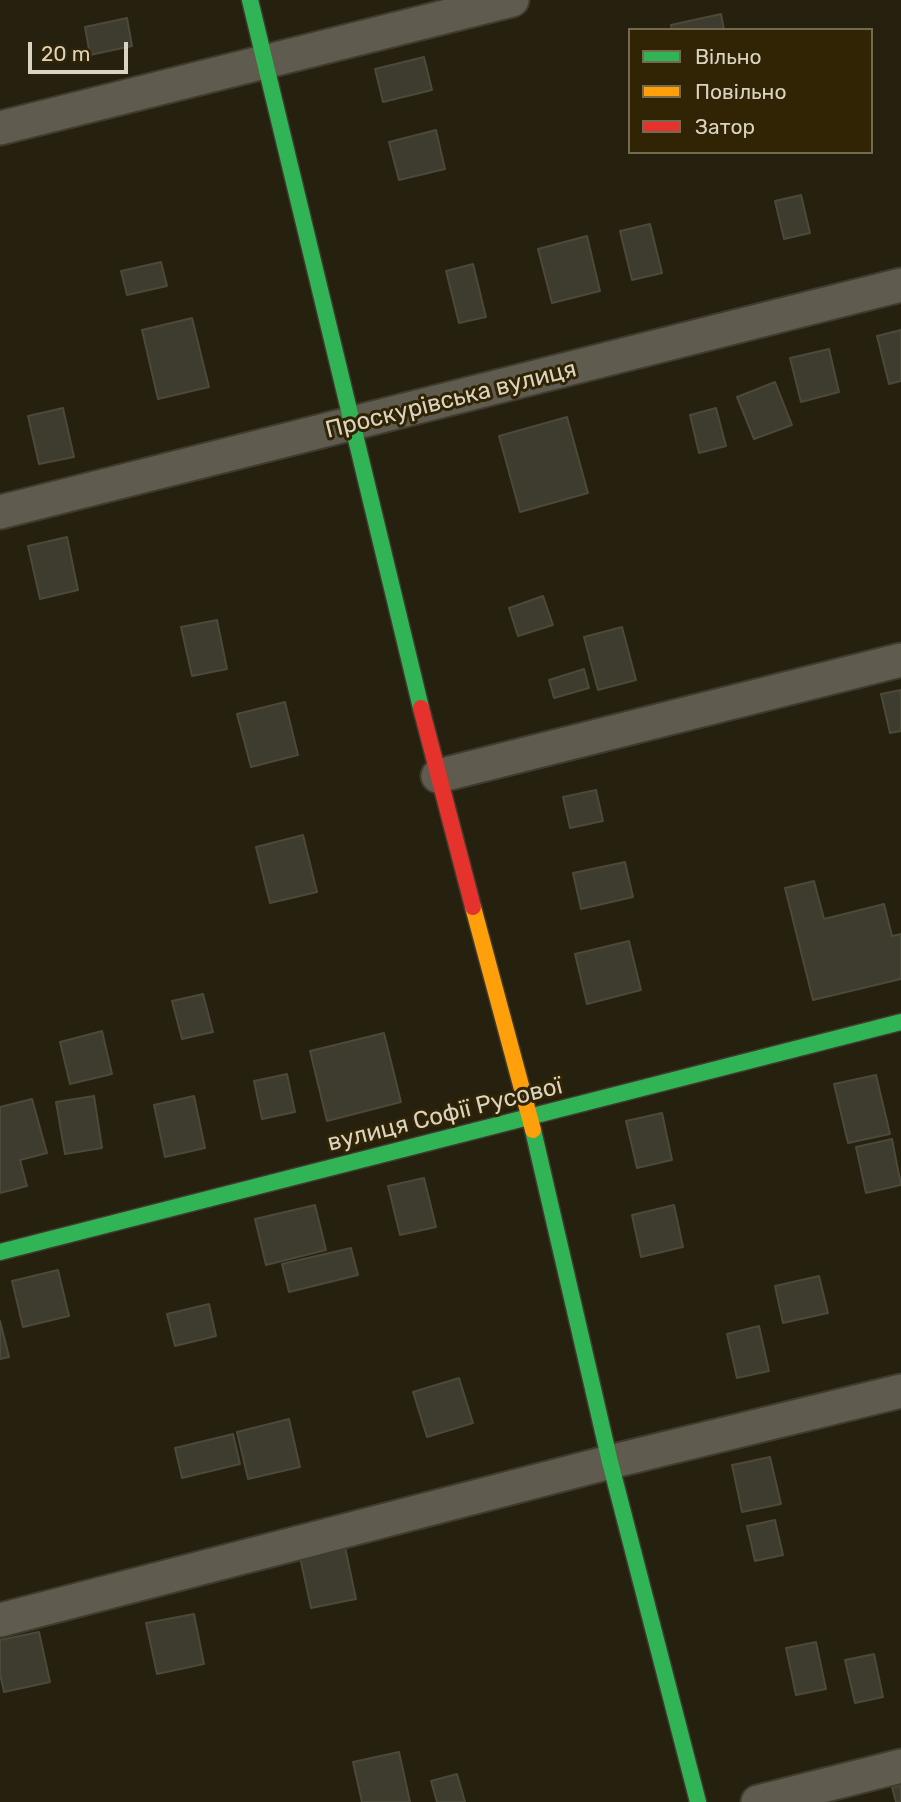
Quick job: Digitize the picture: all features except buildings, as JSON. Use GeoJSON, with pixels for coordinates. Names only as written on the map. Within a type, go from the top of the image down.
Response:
{"type":"FeatureCollection","features":[{"type":"Feature","properties":{"kind":"street"},"geometry":{"type":"LineString","coordinates":[[250,0],[355,424],[438,776],[530,1117],[610,1462],[698,1802]]}},
{"type":"Feature","properties":{"kind":"street"},"geometry":{"type":"LineString","coordinates":[[0,128],[512,0]]}},
{"type":"Feature","properties":{"kind":"street","name":"Проскурівська вулиця"},"geometry":{"type":"LineString","coordinates":[[0,512],[901,285]]}},
{"type":"Feature","properties":{"kind":"street"},"geometry":{"type":"LineString","coordinates":[[438,776],[901,660]]}},
{"type":"Feature","properties":{"kind":"street","name":"вулиця Софії Русової"},"geometry":{"type":"LineString","coordinates":[[0,1252],[901,1022]]}},
{"type":"Feature","properties":{"kind":"street"},"geometry":{"type":"LineString","coordinates":[[0,1620],[610,1462],[901,1391]]}},
{"type":"Feature","properties":{"kind":"street"},"geometry":{"type":"LineString","coordinates":[[758,1802],[901,1766]]}},
{"type":"Feature","properties":{"kind":"traffic: fast"},"geometry":{"type":"LineString","coordinates":[[250,0],[421,708]]}},
{"type":"Feature","properties":{"kind":"traffic: fast"},"geometry":{"type":"LineString","coordinates":[[0,1252],[901,1022]]}},
{"type":"Feature","properties":{"kind":"traffic: fast"},"geometry":{"type":"LineString","coordinates":[[533,1130],[610,1462],[698,1802]]}},
{"type":"Feature","properties":{"kind":"traffic: slow"},"geometry":{"type":"LineString","coordinates":[[473,907],[533,1130]]}},
{"type":"Feature","properties":{"kind":"traffic: jam"},"geometry":{"type":"LineString","coordinates":[[421,708],[473,907]]}}]}
